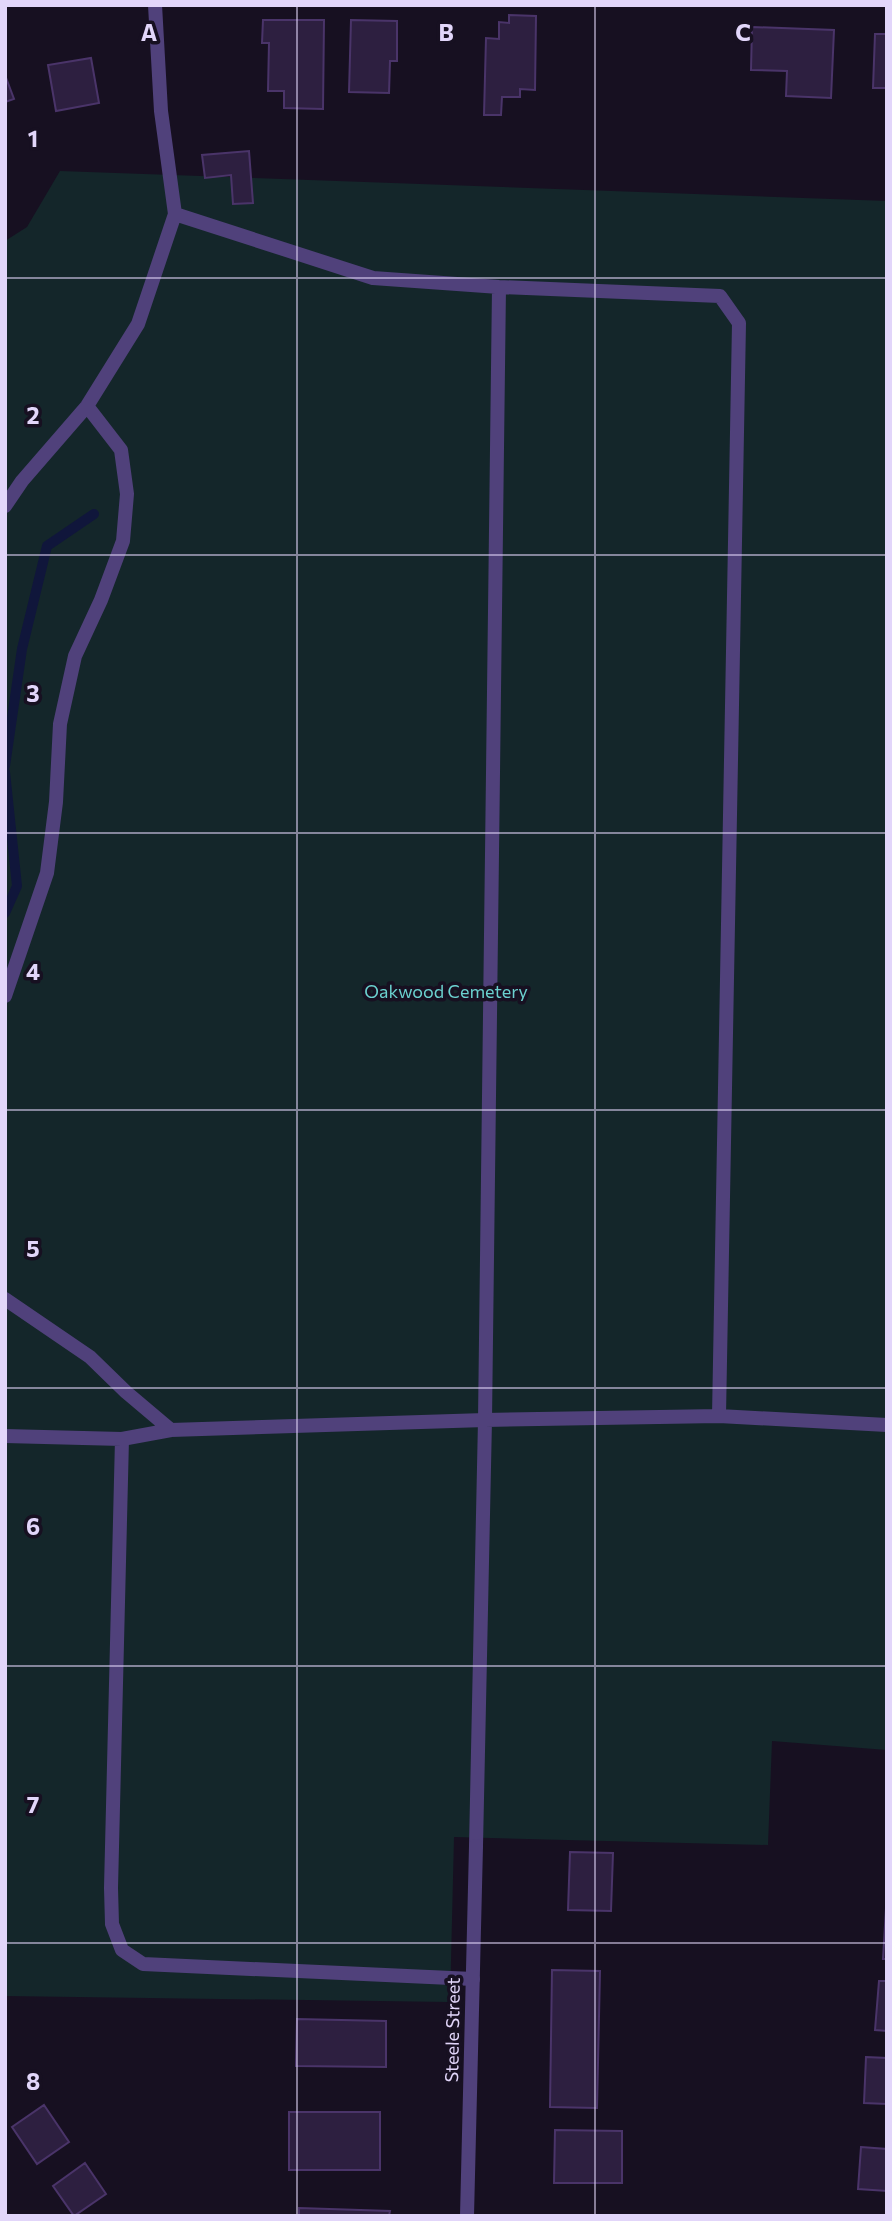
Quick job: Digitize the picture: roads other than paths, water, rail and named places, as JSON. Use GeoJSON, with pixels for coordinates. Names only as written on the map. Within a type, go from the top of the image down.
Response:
{"type":"FeatureCollection","features":[{"type":"Feature","properties":{"kind":"street"},"geometry":{"type":"LineString","coordinates":[[5,506],[22,481],[87,406],[138,324],[174,214],[161,111],[155,5]]}},
{"type":"Feature","properties":{"kind":"street"},"geometry":{"type":"LineString","coordinates":[[174,214],[373,278],[499,287],[720,296],[738,323],[719,1416]]}},
{"type":"Feature","properties":{"kind":"street","name":"Steele Street"},"geometry":{"type":"LineString","coordinates":[[467,2216],[485,1420],[499,287]]}},
{"type":"Feature","properties":{"kind":"street"},"geometry":{"type":"LineString","coordinates":[[5,996],[47,873],[56,803],[60,724],[75,656],[101,600],[122,541],[127,494],[121,450],[87,406]]}},
{"type":"Feature","properties":{"kind":"street"},"geometry":{"type":"LineString","coordinates":[[5,1299],[90,1357],[126,1392],[172,1430]]}},
{"type":"Feature","properties":{"kind":"street"},"geometry":{"type":"LineString","coordinates":[[5,1436],[122,1439],[172,1430],[719,1416],[887,1425]]}},
{"type":"Feature","properties":{"kind":"street"},"geometry":{"type":"LineString","coordinates":[[122,1439],[111,1888],[112,1924],[122,1950],[143,1964],[473,1979]]}},
{"type":"Feature","properties":{"kind":"waterway"},"geometry":{"type":"LineString","coordinates":[[5,766],[22,649],[47,546],[94,514]]}},
{"type":"Feature","properties":{"kind":"waterway"},"geometry":{"type":"LineString","coordinates":[[5,772],[17,886],[5,913]]}},
{"type":"Feature","properties":{"kind":"park label","name":"Oakwood Cemetery"},"geometry":{"type":"Point","coordinates":[446,991]}}]}
